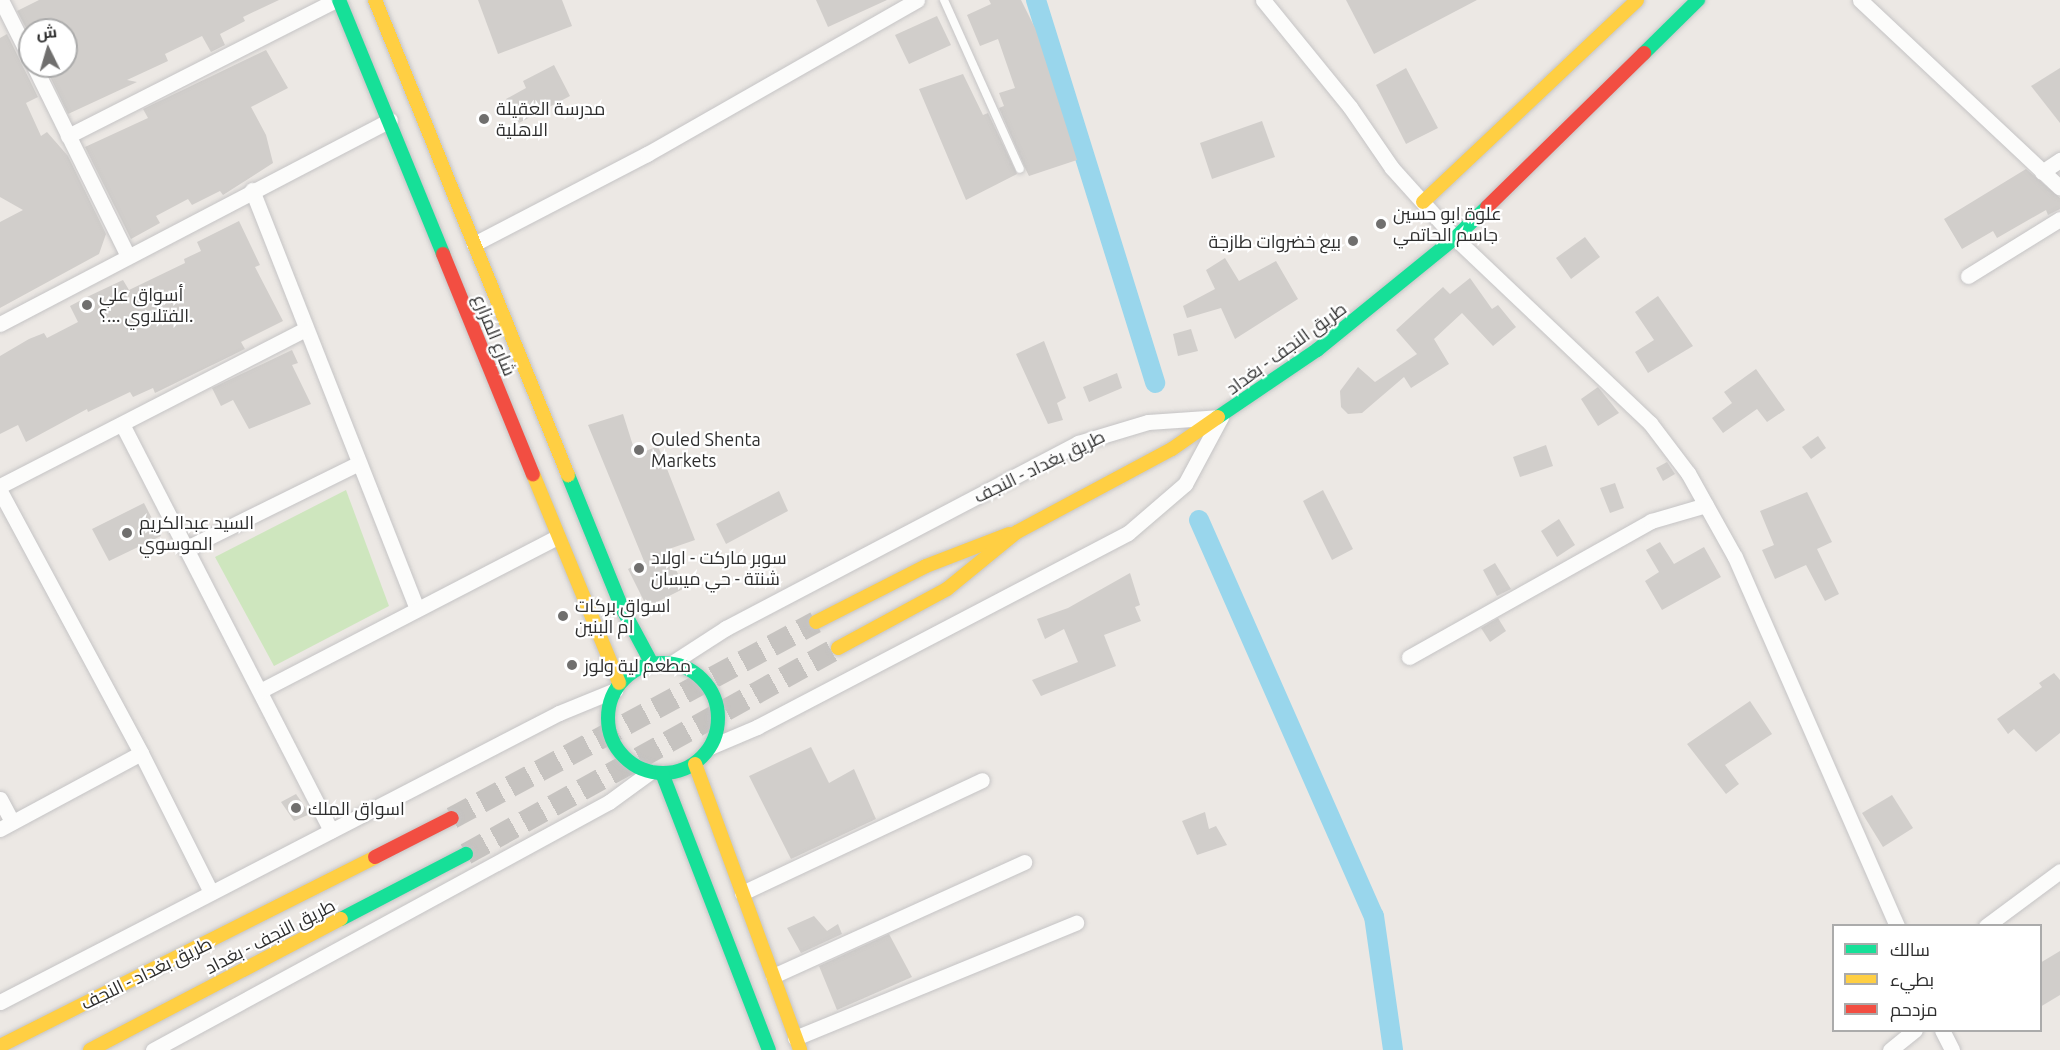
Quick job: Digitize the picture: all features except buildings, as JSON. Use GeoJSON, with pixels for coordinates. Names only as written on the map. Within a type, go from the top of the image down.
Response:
{"type":"FeatureCollection","features":[{"type":"Feature","properties":{"kind":"main road","name":"شارع المزارع"},"geometry":{"type":"LineString","coordinates":[[338,0],[390,120],[617,687]]}},
{"type":"Feature","properties":{"kind":"main road","name":"شارع المزارع"},"geometry":{"type":"LineString","coordinates":[[375,0],[622,608],[652,664]]}},
{"type":"Feature","properties":{"kind":"main road"},"geometry":{"type":"LineString","coordinates":[[1423,202],[1637,0]]}},
{"type":"Feature","properties":{"kind":"main road","name":"طريق النجف - بغداد"},"geometry":{"type":"LineString","coordinates":[[838,648],[946,589],[1017,532],[1121,478],[1221,417],[1317,350],[1455,238],[1698,0]]}},
{"type":"Feature","properties":{"kind":"main road"},"geometry":{"type":"LineString","coordinates":[[816,622],[926,566],[1017,532]]}},
{"type":"Feature","properties":{"kind":"main road"},"geometry":{"type":"LineString","coordinates":[[672,663],[694,672],[716,701],[718,724],[710,747],[694,764],[656,773],[629,762],[614,745],[607,723],[617,687],[634,671],[652,664],[672,663]]}},
{"type":"Feature","properties":{"kind":"main road"},"geometry":{"type":"LineString","coordinates":[[694,764],[798,1044]]}},
{"type":"Feature","properties":{"kind":"main road"},"geometry":{"type":"LineString","coordinates":[[656,773],[769,1050]]}},
{"type":"Feature","properties":{"kind":"main road","name":"طريق بغداد - النجف"},"geometry":{"type":"LineString","coordinates":[[0,1046],[452,818]]}},
{"type":"Feature","properties":{"kind":"main road","name":"طريق النجف - بغداد"},"geometry":{"type":"LineString","coordinates":[[90,1050],[466,854]]}},
{"type":"Feature","properties":{"kind":"street"},"geometry":{"type":"LineString","coordinates":[[1,0],[18,34]]}},
{"type":"Feature","properties":{"kind":"street"},"geometry":{"type":"LineString","coordinates":[[68,136],[338,0]]}},
{"type":"Feature","properties":{"kind":"street"},"geometry":{"type":"LineString","coordinates":[[474,244],[647,154],[917,0]]}},
{"type":"Feature","properties":{"kind":"street"},"geometry":{"type":"LineString","coordinates":[[1263,0],[1423,202],[1455,238],[1650,423],[1688,473],[1736,557],[1896,924]]}},
{"type":"Feature","properties":{"kind":"street"},"geometry":{"type":"LineString","coordinates":[[1860,0],[2060,188]]}},
{"type":"Feature","properties":{"kind":"street"},"geometry":{"type":"LineString","coordinates":[[40,78],[128,256]]}},
{"type":"Feature","properties":{"kind":"street"},"geometry":{"type":"LineString","coordinates":[[1,321],[390,120]]}},
{"type":"Feature","properties":{"kind":"street"},"geometry":{"type":"LineString","coordinates":[[2042,172],[2060,160]]}},
{"type":"Feature","properties":{"kind":"street"},"geometry":{"type":"LineString","coordinates":[[252,190],[417,609]]}},
{"type":"Feature","properties":{"kind":"street"},"geometry":{"type":"LineString","coordinates":[[1968,276],[2060,219]]}},
{"type":"Feature","properties":{"kind":"street"},"geometry":{"type":"LineString","coordinates":[[211,892],[141,753],[0,489],[306,329]]}},
{"type":"Feature","properties":{"kind":"street"},"geometry":{"type":"LineString","coordinates":[[710,747],[757,727],[1128,533],[1185,484],[1221,417]]}},
{"type":"Feature","properties":{"kind":"street","name":"طريق بغداد - النجف"},"geometry":{"type":"LineString","coordinates":[[672,663],[726,628],[1078,443],[1148,422],[1221,417]]}},
{"type":"Feature","properties":{"kind":"street"},"geometry":{"type":"LineString","coordinates":[[122,424],[262,690],[331,830]]}},
{"type":"Feature","properties":{"kind":"street"},"geometry":{"type":"LineString","coordinates":[[187,548],[358,463]]}},
{"type":"Feature","properties":{"kind":"street"},"geometry":{"type":"LineString","coordinates":[[1409,657],[1651,521],[1706,505]]}},
{"type":"Feature","properties":{"kind":"street"},"geometry":{"type":"LineString","coordinates":[[262,690],[557,537]]}},
{"type":"Feature","properties":{"kind":"street"},"geometry":{"type":"LineString","coordinates":[[0,1002],[559,713],[617,687]]}},
{"type":"Feature","properties":{"kind":"street"},"geometry":{"type":"LineString","coordinates":[[0,799],[6,825],[141,753]]}},
{"type":"Feature","properties":{"kind":"street"},"geometry":{"type":"LineString","coordinates":[[153,1050],[609,802],[656,773]]}},
{"type":"Feature","properties":{"kind":"street"},"geometry":{"type":"LineString","coordinates":[[742,893],[982,780]]}},
{"type":"Feature","properties":{"kind":"street"},"geometry":{"type":"LineString","coordinates":[[773,975],[1024,862]]}},
{"type":"Feature","properties":{"kind":"street"},"geometry":{"type":"LineString","coordinates":[[1989,924],[2060,871]]}},
{"type":"Feature","properties":{"kind":"street"},"geometry":{"type":"LineString","coordinates":[[798,1044],[1076,923]]}},
{"type":"Feature","properties":{"kind":"street"},"geometry":{"type":"LineString","coordinates":[[1890,1050],[1912,1032]]}},
{"type":"Feature","properties":{"kind":"street"},"geometry":{"type":"LineString","coordinates":[[1943,1032],[1952,1050]]}},
{"type":"Feature","properties":{"kind":"lane"},"geometry":{"type":"LineString","coordinates":[[944,0],[1020,169]]}},
{"type":"Feature","properties":{"kind":"green space"},"geometry":{"type":"Polygon","coordinates":[[[346,490],[389,606],[274,666],[215,557],[346,490]]]}},
{"type":"Feature","properties":{"kind":"waterway"},"geometry":{"type":"LineString","coordinates":[[1036,0],[1155,383]]}},
{"type":"Feature","properties":{"kind":"waterway"},"geometry":{"type":"LineString","coordinates":[[1199,520],[1374,916],[1393,1050]]}},
{"type":"Feature","properties":{"kind":"tunnel"},"geometry":{"type":"LineString","coordinates":[[452,818],[816,622]]}},
{"type":"Feature","properties":{"kind":"tunnel"},"geometry":{"type":"LineString","coordinates":[[466,854],[838,648]]}},
{"type":"Feature","properties":{"kind":"traffic: fast"},"geometry":{"type":"LineString","coordinates":[[339,0],[443,254]]}},
{"type":"Feature","properties":{"kind":"traffic: fast"},"geometry":{"type":"LineString","coordinates":[[1644,53],[1698,0]]}},
{"type":"Feature","properties":{"kind":"traffic: fast"},"geometry":{"type":"LineString","coordinates":[[1218,417],[1317,350],[1455,238],[1487,207]]}},
{"type":"Feature","properties":{"kind":"traffic: fast"},"geometry":{"type":"LineString","coordinates":[[568,475],[622,608],[652,664]]}},
{"type":"Feature","properties":{"kind":"traffic: fast"},"geometry":{"type":"LineString","coordinates":[[663,663],[684,667],[702,679],[714,697],[718,718],[714,739],[702,757],[684,769],[663,773],[642,769],[624,757],[612,739],[608,718],[612,697],[624,679],[642,667],[663,663]]}},
{"type":"Feature","properties":{"kind":"traffic: fast"},"geometry":{"type":"LineString","coordinates":[[662,773],[769,1050]]}},
{"type":"Feature","properties":{"kind":"traffic: fast"},"geometry":{"type":"LineString","coordinates":[[341,919],[466,854]]}},
{"type":"Feature","properties":{"kind":"traffic: slow"},"geometry":{"type":"LineString","coordinates":[[375,0],[568,475]]}},
{"type":"Feature","properties":{"kind":"traffic: slow"},"geometry":{"type":"LineString","coordinates":[[1423,202],[1637,0]]}},
{"type":"Feature","properties":{"kind":"traffic: slow"},"geometry":{"type":"LineString","coordinates":[[838,648],[947,589],[1017,532],[1172,449],[1218,417]]}},
{"type":"Feature","properties":{"kind":"traffic: slow"},"geometry":{"type":"LineString","coordinates":[[533,474],[619,683]]}},
{"type":"Feature","properties":{"kind":"traffic: slow"},"geometry":{"type":"LineString","coordinates":[[816,622],[926,566],[1009,534]]}},
{"type":"Feature","properties":{"kind":"traffic: slow"},"geometry":{"type":"LineString","coordinates":[[695,764],[800,1050]]}},
{"type":"Feature","properties":{"kind":"traffic: slow"},"geometry":{"type":"LineString","coordinates":[[0,1046],[375,857]]}},
{"type":"Feature","properties":{"kind":"traffic: slow"},"geometry":{"type":"LineString","coordinates":[[90,1050],[341,919]]}},
{"type":"Feature","properties":{"kind":"traffic: jam"},"geometry":{"type":"LineString","coordinates":[[1487,207],[1644,53]]}},
{"type":"Feature","properties":{"kind":"traffic: jam"},"geometry":{"type":"LineString","coordinates":[[443,254],[533,474]]}},
{"type":"Feature","properties":{"kind":"traffic: jam"},"geometry":{"type":"LineString","coordinates":[[375,857],[452,818]]}},
{"type":"Feature","properties":{"kind":"place","name":"مدرسة العقيلة الاهلية"},"geometry":{"type":"Point","coordinates":[484,119]}},
{"type":"Feature","properties":{"kind":"place","name":"علوة ابو حسين جاسم الحاتمي"},"geometry":{"type":"Point","coordinates":[1381,224]}},
{"type":"Feature","properties":{"kind":"place","name":"بيع خضروات طازجة"},"geometry":{"type":"Point","coordinates":[1353,241]}},
{"type":"Feature","properties":{"kind":"place","name":"أسواق علي الفتلاوي ...؟."},"geometry":{"type":"Point","coordinates":[87,305]}},
{"type":"Feature","properties":{"kind":"place","name":"Ouled Shenta Markets"},"geometry":{"type":"Point","coordinates":[639,450]}},
{"type":"Feature","properties":{"kind":"place","name":"السيد عبدالكريم الموسوي"},"geometry":{"type":"Point","coordinates":[127,533]}},
{"type":"Feature","properties":{"kind":"place","name":"سوبر ماركت - اولاد شنتة - حي ميسان"},"geometry":{"type":"Point","coordinates":[639,568]}},
{"type":"Feature","properties":{"kind":"place","name":"اسواق بركات ام البنين"},"geometry":{"type":"Point","coordinates":[563,616]}},
{"type":"Feature","properties":{"kind":"place","name":"مطعم لية ولوز"},"geometry":{"type":"Point","coordinates":[572,665]}},
{"type":"Feature","properties":{"kind":"place","name":"اسواق الملك"},"geometry":{"type":"Point","coordinates":[296,808]}}]}
